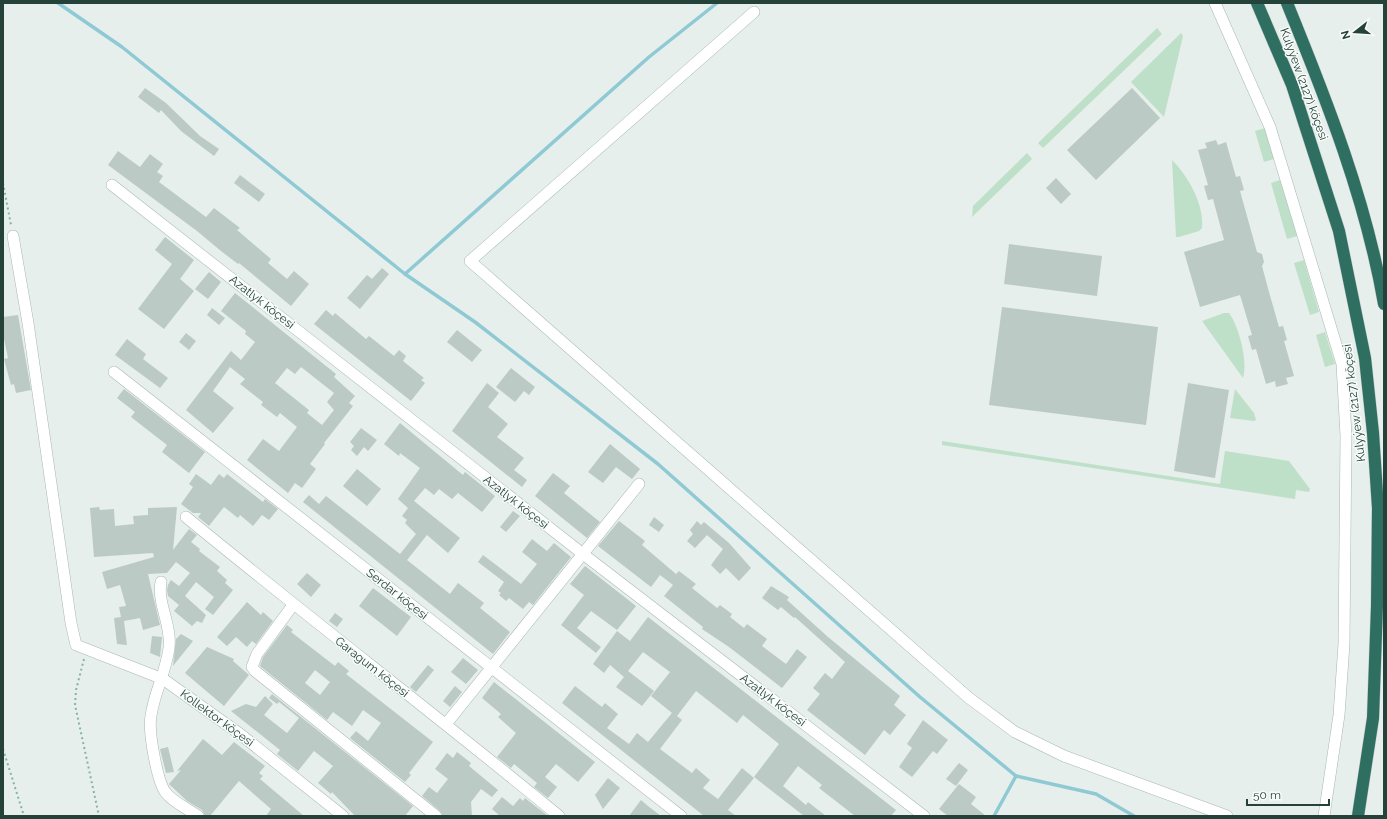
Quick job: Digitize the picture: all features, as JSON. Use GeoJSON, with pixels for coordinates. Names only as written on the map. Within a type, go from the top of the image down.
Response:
{"type":"FeatureCollection","features":[{"type":"Feature","properties":{"kind":"highway","name":"Kulyýew (2127) köçesi"},"geometry":{"type":"LineString","coordinates":[[1257,3],[1292,85],[1337,223],[1365,358],[1373,433],[1378,508],[1377,606],[1373,718],[1358,816]]}},
{"type":"Feature","properties":{"kind":"highway","name":"Kulyýew (2127) köçesi"},"geometry":{"type":"LineString","coordinates":[[1286,3],[1327,102],[1358,194],[1384,304]]}},
{"type":"Feature","properties":{"kind":"street"},"geometry":{"type":"LineString","coordinates":[[1215,3],[1270,127],[1342,364],[1344,376],[1346,436],[1344,644],[1339,715],[1324,816]]}},
{"type":"Feature","properties":{"kind":"street"},"geometry":{"type":"LineString","coordinates":[[754,12],[470,261],[963,692],[994,717],[1015,732],[1064,756],[1227,816]]}},
{"type":"Feature","properties":{"kind":"street","name":"Azatlyk köçesi"},"geometry":{"type":"LineString","coordinates":[[112,185],[583,554],[924,816]]}},
{"type":"Feature","properties":{"kind":"street","name":"Kollektor köçesi"},"geometry":{"type":"LineString","coordinates":[[13,236],[28,323],[71,623],[76,645],[163,679],[240,734],[343,816]]}},
{"type":"Feature","properties":{"kind":"street","name":"Serdar köçesi"},"geometry":{"type":"LineString","coordinates":[[114,372],[681,816]]}},
{"type":"Feature","properties":{"kind":"street"},"geometry":{"type":"LineString","coordinates":[[446,724],[639,484]]}},
{"type":"Feature","properties":{"kind":"street","name":"Garagum köçesi"},"geometry":{"type":"LineString","coordinates":[[186,517],[293,605],[446,724],[559,816]]}},
{"type":"Feature","properties":{"kind":"street"},"geometry":{"type":"LineString","coordinates":[[161,582],[161,599],[170,634],[163,679],[150,716],[151,736],[157,769],[163,789],[166,794],[198,816]]}},
{"type":"Feature","properties":{"kind":"street"},"geometry":{"type":"LineString","coordinates":[[293,605],[257,654],[252,667],[255,671],[436,816]]}},
{"type":"Feature","properties":{"kind":"path"},"geometry":{"type":"LineString","coordinates":[[3,183],[13,236]]}},
{"type":"Feature","properties":{"kind":"path"},"geometry":{"type":"LineString","coordinates":[[87,650],[76,690],[74,705],[100,816]]}},
{"type":"Feature","properties":{"kind":"path"},"geometry":{"type":"LineString","coordinates":[[3,749],[24,816]]}},
{"type":"Feature","properties":{"kind":"green space"},"geometry":{"type":"Polygon","coordinates":[[[1157,28],[1162,34],[1043,148],[1038,143],[1157,28]]]}},
{"type":"Feature","properties":{"kind":"green space"},"geometry":{"type":"Polygon","coordinates":[[[1181,33],[1183,36],[1164,117],[1131,82],[1181,33]]]}},
{"type":"Feature","properties":{"kind":"green space"},"geometry":{"type":"Polygon","coordinates":[[[1265,128],[1274,159],[1264,162],[1255,131],[1265,128]]]}},
{"type":"Feature","properties":{"kind":"green space"},"geometry":{"type":"Polygon","coordinates":[[[1027,153],[1032,159],[972,217],[973,206],[1027,153]]]}},
{"type":"Feature","properties":{"kind":"green space"},"geometry":{"type":"Polygon","coordinates":[[[1172,160],[1184,174],[1194,191],[1198,200],[1202,219],[1202,228],[1199,231],[1179,237],[1176,237],[1172,160]]]}},
{"type":"Feature","properties":{"kind":"green space"},"geometry":{"type":"Polygon","coordinates":[[[1280,180],[1297,236],[1287,239],[1271,183],[1280,180]]]}},
{"type":"Feature","properties":{"kind":"green space"},"geometry":{"type":"Polygon","coordinates":[[[1304,260],[1319,312],[1310,315],[1294,263],[1304,260]]]}},
{"type":"Feature","properties":{"kind":"green space"},"geometry":{"type":"Polygon","coordinates":[[[1224,313],[1229,313],[1233,319],[1242,344],[1244,363],[1243,378],[1202,321],[1224,313]]]}},
{"type":"Feature","properties":{"kind":"green space"},"geometry":{"type":"Polygon","coordinates":[[[1325,332],[1335,364],[1325,367],[1316,335],[1325,332]]]}},
{"type":"Feature","properties":{"kind":"green space"},"geometry":{"type":"Polygon","coordinates":[[[1235,389],[1254,413],[1256,420],[1230,418],[1235,389]]]}},
{"type":"Feature","properties":{"kind":"green space"},"geometry":{"type":"Polygon","coordinates":[[[942,441],[1220,484],[1225,451],[1289,461],[1310,489],[1309,492],[1296,490],[1295,499],[942,445],[942,441]]]}},
{"type":"Feature","properties":{"kind":"building"},"geometry":{"type":"Polygon","coordinates":[[[145,88],[166,103],[200,136],[219,149],[214,156],[181,131],[161,110],[159,113],[138,97],[145,88]]]}},
{"type":"Feature","properties":{"kind":"building"},"geometry":{"type":"Polygon","coordinates":[[[1132,88],[1160,118],[1096,180],[1067,150],[1132,88]]]}},
{"type":"Feature","properties":{"kind":"building"},"geometry":{"type":"Polygon","coordinates":[[[1216,140],[1218,145],[1226,142],[1236,177],[1240,176],[1244,190],[1240,191],[1257,252],[1262,254],[1264,262],[1262,266],[1279,327],[1283,326],[1287,340],[1284,341],[1294,376],[1286,378],[1288,384],[1276,387],[1275,381],[1266,384],[1256,349],[1252,350],[1248,336],[1252,335],[1240,295],[1200,307],[1184,252],[1224,240],[1213,199],[1208,200],[1204,186],[1208,185],[1198,150],[1207,148],[1205,143],[1216,140]]]}},
{"type":"Feature","properties":{"kind":"building"},"geometry":{"type":"Polygon","coordinates":[[[118,151],[140,167],[150,154],[163,164],[157,172],[163,176],[159,182],[206,217],[214,208],[240,228],[237,230],[271,259],[268,263],[287,279],[294,271],[309,284],[291,306],[239,263],[238,264],[197,231],[108,165],[118,151]]]}},
{"type":"Feature","properties":{"kind":"building"},"geometry":{"type":"Polygon","coordinates":[[[240,175],[265,194],[259,202],[234,183],[240,175]]]}},
{"type":"Feature","properties":{"kind":"building"},"geometry":{"type":"Polygon","coordinates":[[[1056,178],[1071,194],[1061,204],[1046,188],[1056,178]]]}},
{"type":"Feature","properties":{"kind":"building"},"geometry":{"type":"Polygon","coordinates":[[[165,237],[194,260],[180,279],[194,291],[164,329],[138,309],[172,264],[155,250],[165,237]]]}},
{"type":"Feature","properties":{"kind":"building"},"geometry":{"type":"Polygon","coordinates":[[[1009,244],[1102,256],[1097,296],[1004,284],[1009,244]]]}},
{"type":"Feature","properties":{"kind":"building"},"geometry":{"type":"Polygon","coordinates":[[[382,268],[389,274],[360,309],[347,298],[367,275],[372,279],[382,268]]]}},
{"type":"Feature","properties":{"kind":"building"},"geometry":{"type":"Polygon","coordinates":[[[209,272],[221,282],[208,299],[195,289],[209,272]]]}},
{"type":"Feature","properties":{"kind":"building"},"geometry":{"type":"Polygon","coordinates":[[[235,293],[336,374],[334,377],[355,396],[349,403],[353,406],[324,443],[325,444],[310,464],[316,469],[302,488],[295,483],[288,493],[247,460],[263,439],[279,451],[297,427],[280,413],[277,417],[261,405],[263,402],[240,384],[245,379],[230,367],[213,391],[234,408],[213,433],[186,410],[231,351],[241,360],[255,342],[245,334],[246,331],[221,311],[235,293]],[[301,367],[295,374],[287,368],[275,383],[309,410],[307,413],[322,425],[334,410],[327,402],[334,393],[301,367]]]}},
{"type":"Feature","properties":{"kind":"building"},"geometry":{"type":"Polygon","coordinates":[[[1002,307],[1158,327],[1146,425],[989,405],[1002,307]]]}},
{"type":"Feature","properties":{"kind":"building"},"geometry":{"type":"Polygon","coordinates":[[[212,308],[225,318],[219,325],[207,315],[212,308]]]}},
{"type":"Feature","properties":{"kind":"building"},"geometry":{"type":"Polygon","coordinates":[[[326,310],[333,316],[335,313],[366,339],[369,336],[394,356],[399,350],[406,356],[403,361],[424,378],[421,380],[425,383],[411,401],[314,324],[326,310]]]}},
{"type":"Feature","properties":{"kind":"building"},"geometry":{"type":"Polygon","coordinates":[[[18,315],[31,390],[16,393],[14,384],[11,385],[4,359],[8,358],[3,334],[3,317],[18,315]]]}},
{"type":"Feature","properties":{"kind":"building"},"geometry":{"type":"Polygon","coordinates":[[[457,330],[482,350],[472,362],[447,342],[457,330]]]}},
{"type":"Feature","properties":{"kind":"building"},"geometry":{"type":"Polygon","coordinates":[[[186,333],[196,341],[189,350],[179,342],[186,333]]]}},
{"type":"Feature","properties":{"kind":"building"},"geometry":{"type":"Polygon","coordinates":[[[127,339],[146,354],[143,359],[168,378],[160,388],[115,355],[127,339]]]}},
{"type":"Feature","properties":{"kind":"building"},"geometry":{"type":"Polygon","coordinates":[[[511,368],[535,387],[529,395],[524,391],[515,402],[496,387],[511,368]]]}},
{"type":"Feature","properties":{"kind":"building"},"geometry":{"type":"Polygon","coordinates":[[[487,383],[499,393],[488,407],[508,424],[497,437],[524,458],[514,470],[527,480],[522,487],[452,431],[487,383]]]}},
{"type":"Feature","properties":{"kind":"building"},"geometry":{"type":"Polygon","coordinates":[[[1188,383],[1229,390],[1215,478],[1174,471],[1188,383]]]}},
{"type":"Feature","properties":{"kind":"building"},"geometry":{"type":"Polygon","coordinates":[[[124,389],[205,452],[189,473],[162,452],[167,445],[131,417],[135,412],[117,398],[124,389]]]}},
{"type":"Feature","properties":{"kind":"building"},"geometry":{"type":"Polygon","coordinates":[[[400,423],[463,475],[465,472],[495,496],[482,512],[458,493],[452,499],[439,489],[434,495],[425,488],[414,501],[460,538],[448,553],[427,535],[407,560],[450,594],[458,583],[484,603],[480,608],[510,632],[493,654],[303,502],[309,495],[319,504],[326,496],[400,554],[416,534],[405,523],[407,520],[402,516],[408,508],[398,499],[420,468],[400,453],[399,456],[384,444],[400,423]]]}},
{"type":"Feature","properties":{"kind":"building"},"geometry":{"type":"Polygon","coordinates":[[[361,428],[377,440],[368,451],[364,447],[357,456],[351,450],[354,446],[350,442],[361,428]]]}},
{"type":"Feature","properties":{"kind":"building"},"geometry":{"type":"Polygon","coordinates":[[[610,444],[640,469],[632,479],[616,467],[603,483],[588,472],[610,444]]]}},
{"type":"Feature","properties":{"kind":"building"},"geometry":{"type":"Polygon","coordinates":[[[357,469],[381,489],[367,506],[343,486],[357,469]]]}},
{"type":"Feature","properties":{"kind":"building"},"geometry":{"type":"Polygon","coordinates":[[[553,473],[570,486],[564,493],[600,522],[587,538],[535,496],[553,473]]]}},
{"type":"Feature","properties":{"kind":"building"},"geometry":{"type":"Polygon","coordinates":[[[196,474],[211,485],[219,474],[224,478],[227,474],[263,502],[265,499],[278,509],[269,520],[262,515],[253,526],[240,515],[238,518],[224,507],[209,526],[198,517],[201,513],[193,513],[181,504],[193,487],[189,484],[196,474]]]}},
{"type":"Feature","properties":{"kind":"building"},"geometry":{"type":"Polygon","coordinates":[[[99,507],[100,510],[114,509],[115,526],[134,524],[133,516],[148,515],[148,508],[177,507],[173,550],[189,529],[197,535],[191,542],[200,549],[199,551],[220,567],[217,571],[227,580],[225,583],[233,590],[213,615],[205,609],[214,597],[196,582],[185,596],[206,615],[202,623],[197,621],[192,626],[174,611],[179,605],[168,596],[167,590],[171,580],[179,586],[190,573],[176,562],[167,573],[148,574],[160,625],[143,630],[140,618],[124,621],[127,645],[117,644],[114,618],[121,617],[119,607],[126,606],[120,585],[107,589],[102,572],[154,557],[153,553],[94,557],[90,508],[99,507]]]}},
{"type":"Feature","properties":{"kind":"building"},"geometry":{"type":"Polygon","coordinates":[[[513,511],[520,516],[506,532],[500,527],[513,511]]]}},
{"type":"Feature","properties":{"kind":"building"},"geometry":{"type":"Polygon","coordinates":[[[654,517],[664,525],[659,532],[649,525],[654,517]]]}},
{"type":"Feature","properties":{"kind":"building"},"geometry":{"type":"Polygon","coordinates":[[[619,521],[645,541],[642,545],[676,574],[679,571],[696,584],[692,588],[717,608],[720,605],[732,614],[730,617],[744,628],[747,624],[767,639],[762,646],[786,664],[797,649],[807,657],[782,688],[729,647],[702,629],[703,627],[664,596],[673,585],[660,575],[651,587],[598,546],[619,521]]]}},
{"type":"Feature","properties":{"kind":"building"},"geometry":{"type":"Polygon","coordinates":[[[697,521],[701,525],[704,522],[729,543],[751,568],[739,581],[726,568],[720,574],[711,565],[723,549],[707,535],[695,548],[687,541],[693,534],[690,530],[697,521]]]}},
{"type":"Feature","properties":{"kind":"building"},"geometry":{"type":"Polygon","coordinates":[[[532,539],[547,551],[554,543],[571,557],[533,605],[529,602],[523,609],[509,598],[506,601],[499,595],[501,593],[498,591],[504,582],[478,562],[483,555],[521,584],[537,564],[522,552],[532,539]]]}},
{"type":"Feature","properties":{"kind":"building"},"geometry":{"type":"Polygon","coordinates":[[[585,566],[636,606],[617,630],[591,611],[577,628],[601,647],[596,653],[561,625],[584,595],[570,584],[585,566]]]}},
{"type":"Feature","properties":{"kind":"building"},"geometry":{"type":"Polygon","coordinates":[[[307,573],[321,585],[311,597],[297,584],[307,573]]]}},
{"type":"Feature","properties":{"kind":"building"},"geometry":{"type":"Polygon","coordinates":[[[771,586],[789,597],[787,600],[828,637],[900,696],[894,705],[906,715],[890,735],[884,730],[865,755],[807,710],[820,694],[813,688],[825,673],[832,679],[845,662],[795,617],[794,618],[781,607],[778,610],[762,598],[771,586]]]}},
{"type":"Feature","properties":{"kind":"building"},"geometry":{"type":"Polygon","coordinates":[[[373,588],[411,617],[397,636],[359,606],[373,588]]]}},
{"type":"Feature","properties":{"kind":"building"},"geometry":{"type":"Polygon","coordinates":[[[247,602],[261,615],[263,612],[273,621],[256,644],[252,641],[247,647],[236,637],[227,646],[217,637],[247,602]]]}},
{"type":"Feature","properties":{"kind":"building"},"geometry":{"type":"Polygon","coordinates":[[[335,613],[343,619],[337,627],[329,621],[335,613]]]}},
{"type":"Feature","properties":{"kind":"building"},"geometry":{"type":"Polygon","coordinates":[[[648,617],[896,810],[891,816],[855,816],[819,788],[822,785],[798,766],[783,786],[806,805],[808,802],[826,816],[804,816],[754,777],[779,744],[743,715],[737,723],[696,691],[677,716],[682,720],[660,749],[692,773],[696,768],[710,780],[703,788],[718,799],[742,768],[754,778],[728,810],[736,816],[704,816],[562,703],[575,686],[602,707],[605,703],[618,714],[607,728],[629,744],[637,733],[648,742],[672,713],[651,696],[670,672],[643,652],[628,671],[654,691],[642,706],[616,687],[624,677],[610,665],[604,673],[593,664],[617,631],[630,641],[648,617]]]}},
{"type":"Feature","properties":{"kind":"building"},"geometry":{"type":"Polygon","coordinates":[[[287,625],[293,630],[291,632],[335,666],[338,662],[349,671],[346,674],[433,742],[409,773],[411,775],[405,782],[350,738],[356,731],[368,741],[381,723],[363,710],[352,726],[333,712],[327,720],[260,666],[263,657],[287,625]],[[315,670],[305,683],[320,695],[330,682],[315,670]]]}},
{"type":"Feature","properties":{"kind":"building"},"geometry":{"type":"Polygon","coordinates":[[[181,634],[193,641],[173,666],[176,639],[181,634]]]}},
{"type":"Feature","properties":{"kind":"building"},"geometry":{"type":"Polygon","coordinates":[[[152,636],[162,637],[160,657],[150,653],[152,636]]]}},
{"type":"Feature","properties":{"kind":"building"},"geometry":{"type":"Polygon","coordinates":[[[207,647],[234,659],[233,661],[249,675],[224,706],[185,673],[207,647]]]}},
{"type":"Feature","properties":{"kind":"building"},"geometry":{"type":"Polygon","coordinates":[[[463,658],[478,670],[466,684],[451,672],[463,658]]]}},
{"type":"Feature","properties":{"kind":"building"},"geometry":{"type":"Polygon","coordinates":[[[428,665],[434,670],[416,692],[410,687],[428,665]]]}},
{"type":"Feature","properties":{"kind":"building"},"geometry":{"type":"Polygon","coordinates":[[[494,682],[595,762],[578,782],[556,764],[545,777],[557,787],[548,798],[534,787],[537,783],[514,764],[511,768],[497,757],[516,733],[498,717],[501,714],[482,698],[494,682]]]}},
{"type":"Feature","properties":{"kind":"building"},"geometry":{"type":"Polygon","coordinates":[[[455,686],[462,692],[450,707],[443,701],[455,686]]]}},
{"type":"Feature","properties":{"kind":"building"},"geometry":{"type":"Polygon","coordinates":[[[272,694],[413,806],[405,816],[355,816],[332,792],[331,794],[318,783],[333,766],[314,751],[298,771],[277,754],[280,750],[231,711],[246,704],[256,707],[265,696],[273,704],[264,715],[287,733],[299,718],[279,702],[277,704],[269,698],[272,694]]]}},
{"type":"Feature","properties":{"kind":"building"},"geometry":{"type":"Polygon","coordinates":[[[923,720],[948,740],[937,754],[933,751],[912,777],[899,767],[912,748],[907,744],[923,720]]]}},
{"type":"Feature","properties":{"kind":"building"},"geometry":{"type":"Polygon","coordinates":[[[203,739],[222,755],[234,742],[265,766],[259,773],[263,776],[260,779],[304,816],[266,816],[271,809],[239,781],[210,816],[205,816],[202,810],[187,801],[169,784],[181,770],[177,771],[203,739]]]}},
{"type":"Feature","properties":{"kind":"building"},"geometry":{"type":"Polygon","coordinates":[[[168,747],[174,772],[166,773],[160,749],[168,747]]]}},
{"type":"Feature","properties":{"kind":"building"},"geometry":{"type":"Polygon","coordinates":[[[457,752],[471,763],[469,766],[498,790],[492,797],[481,789],[471,802],[472,816],[443,816],[440,811],[422,796],[429,787],[437,793],[448,779],[435,769],[447,753],[453,758],[457,752]]]}},
{"type":"Feature","properties":{"kind":"building"},"geometry":{"type":"Polygon","coordinates":[[[959,763],[968,770],[956,786],[946,779],[959,763]]]}},
{"type":"Feature","properties":{"kind":"building"},"geometry":{"type":"Polygon","coordinates":[[[608,778],[620,788],[603,809],[595,795],[608,778]]]}},
{"type":"Feature","properties":{"kind":"building"},"geometry":{"type":"Polygon","coordinates":[[[959,784],[976,797],[971,804],[986,816],[948,816],[939,809],[959,784]]]}},
{"type":"Feature","properties":{"kind":"building"},"geometry":{"type":"Polygon","coordinates":[[[502,797],[513,806],[520,798],[523,801],[525,798],[548,816],[500,816],[492,809],[502,797]]]}},
{"type":"Feature","properties":{"kind":"building"},"geometry":{"type":"Polygon","coordinates":[[[641,800],[648,806],[661,816],[629,816],[641,800]]]}},
{"type":"Feature","properties":{"kind":"waterway"},"geometry":{"type":"LineString","coordinates":[[58,3],[122,47],[405,274],[475,322],[658,464],[920,697],[1016,776],[994,816]]}},
{"type":"Feature","properties":{"kind":"waterway"},"geometry":{"type":"LineString","coordinates":[[405,274],[649,57],[717,3]]}},
{"type":"Feature","properties":{"kind":"waterway"},"geometry":{"type":"LineString","coordinates":[[1016,776],[1096,794],[1134,816]]}}]}
